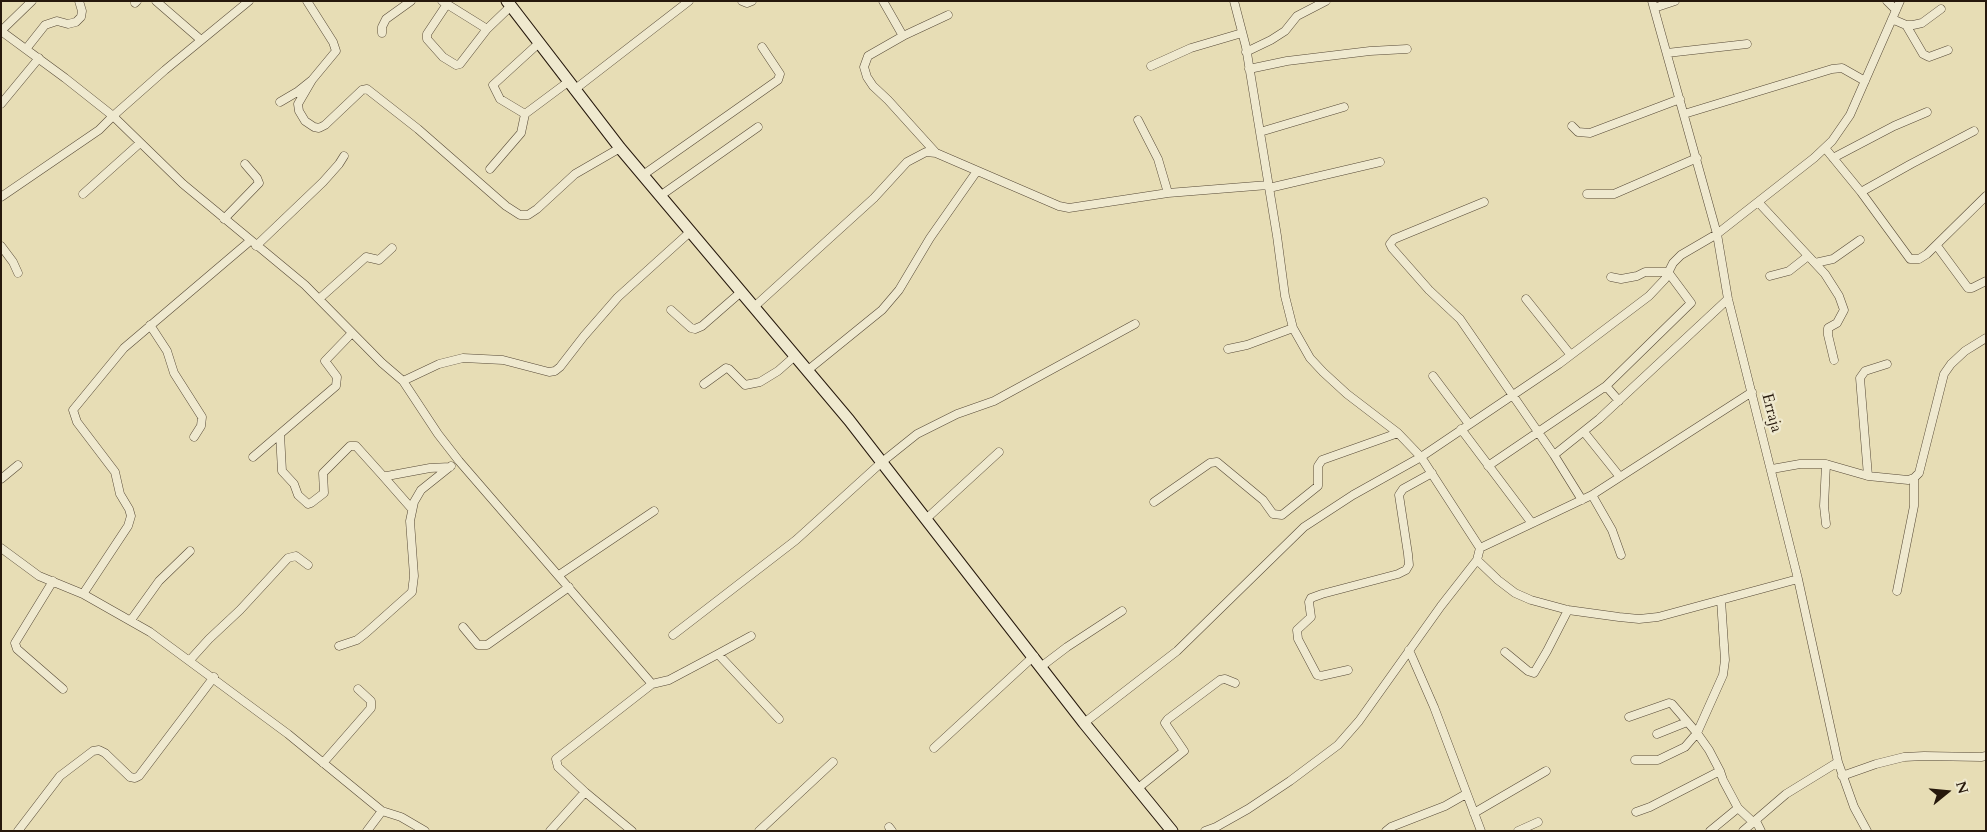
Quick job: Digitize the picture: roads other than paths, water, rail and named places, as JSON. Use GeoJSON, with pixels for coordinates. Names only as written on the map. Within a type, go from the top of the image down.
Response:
{"type":"FeatureCollection","features":[{"type":"Feature","properties":{"kind":"main road"},"geometry":{"type":"LineString","coordinates":[[509,4],[620,148],[808,370],[882,462],[1137,789],[1166,831]]}},
{"type":"Feature","properties":{"kind":"main road"},"geometry":{"type":"LineString","coordinates":[[1148,804],[1172,831]]}},
{"type":"Feature","properties":{"kind":"street"},"geometry":{"type":"LineString","coordinates":[[32,1],[1,31],[113,116],[183,184],[253,244],[296,277],[403,382],[438,434],[459,461],[652,684]]}},
{"type":"Feature","properties":{"kind":"street"},"geometry":{"type":"LineString","coordinates":[[26,49],[45,25],[56,21],[68,24],[76,22],[82,13],[79,1]]}},
{"type":"Feature","properties":{"kind":"street"},"geometry":{"type":"LineString","coordinates":[[156,1],[201,40]]}},
{"type":"Feature","properties":{"kind":"street"},"geometry":{"type":"LineString","coordinates":[[1,197],[99,130],[201,40],[249,1]]}},
{"type":"Feature","properties":{"kind":"street"},"geometry":{"type":"LineString","coordinates":[[307,1],[335,48],[334,54],[312,80],[298,104],[299,112],[305,121],[314,127],[319,128],[325,125],[362,90],[367,89],[418,129],[506,206],[520,215],[528,215],[537,209],[575,174],[620,148]]}},
{"type":"Feature","properties":{"kind":"street"},"geometry":{"type":"LineString","coordinates":[[382,33],[382,27],[386,20],[411,1]]}},
{"type":"Feature","properties":{"kind":"street"},"geometry":{"type":"LineString","coordinates":[[490,169],[521,133],[525,114],[571,86],[688,1]]}},
{"type":"Feature","properties":{"kind":"street"},"geometry":{"type":"LineString","coordinates":[[742,1],[747,3],[752,1]]}},
{"type":"Feature","properties":{"kind":"street"},"geometry":{"type":"LineString","coordinates":[[883,1],[903,36]]}},
{"type":"Feature","properties":{"kind":"street"},"geometry":{"type":"LineString","coordinates":[[1205,831],[1214,829],[1284,786],[1338,745],[1359,721],[1408,650],[1477,560],[1480,548],[1421,457],[1398,433],[1323,372],[1310,358],[1294,328],[1285,296],[1260,132],[1246,52],[1234,1]]}},
{"type":"Feature","properties":{"kind":"street"},"geometry":{"type":"LineString","coordinates":[[1246,52],[1271,40],[1285,30],[1297,16],[1326,1]]}},
{"type":"Feature","properties":{"kind":"street"},"geometry":{"type":"LineString","coordinates":[[1653,5],[1675,1]]}},
{"type":"Feature","properties":{"kind":"street"},"geometry":{"type":"LineString","coordinates":[[1887,1],[1896,10]]}},
{"type":"Feature","properties":{"kind":"street"},"geometry":{"type":"LineString","coordinates":[[1084,722],[1177,651],[1304,527],[1353,495],[1421,457],[1512,394],[1545,374],[1649,296],[1665,279],[1681,255],[1717,234],[1825,148],[1850,115],[1900,1]]}},
{"type":"Feature","properties":{"kind":"street"},"geometry":{"type":"LineString","coordinates":[[487,29],[445,3],[427,34],[427,39],[443,57],[456,65],[460,64],[509,4]]}},
{"type":"Feature","properties":{"kind":"street","name":"Erraja"},"geometry":{"type":"LineString","coordinates":[[1653,5],[1717,234],[1728,299],[1772,469],[1838,762],[1854,807],[1867,831]]}},
{"type":"Feature","properties":{"kind":"street"},"geometry":{"type":"LineString","coordinates":[[1892,19],[1906,25],[1922,23],[1941,9]]}},
{"type":"Feature","properties":{"kind":"street"},"geometry":{"type":"LineString","coordinates":[[948,15],[903,36],[868,56],[864,67],[873,86],[936,152],[1059,206],[1069,208],[1168,192],[1269,186],[1380,162]]}},
{"type":"Feature","properties":{"kind":"street"},"geometry":{"type":"LineString","coordinates":[[1906,25],[1923,54],[1929,57],[1948,50]]}},
{"type":"Feature","properties":{"kind":"street"},"geometry":{"type":"LineString","coordinates":[[1151,66],[1191,48],[1242,33]]}},
{"type":"Feature","properties":{"kind":"street"},"geometry":{"type":"LineString","coordinates":[[525,114],[500,99],[493,85],[539,43]]}},
{"type":"Feature","properties":{"kind":"street"},"geometry":{"type":"LineString","coordinates":[[1667,53],[1747,44]]}},
{"type":"Feature","properties":{"kind":"street"},"geometry":{"type":"LineString","coordinates":[[643,175],[778,80],[780,74],[762,47]]}},
{"type":"Feature","properties":{"kind":"street"},"geometry":{"type":"LineString","coordinates":[[1249,69],[1287,61],[1370,50],[1408,49]]}},
{"type":"Feature","properties":{"kind":"street"},"geometry":{"type":"LineString","coordinates":[[1,104],[39,58]]}},
{"type":"Feature","properties":{"kind":"street"},"geometry":{"type":"LineString","coordinates":[[1684,114],[1832,69],[1842,68],[1865,80]]}},
{"type":"Feature","properties":{"kind":"street"},"geometry":{"type":"LineString","coordinates":[[280,102],[312,80]]}},
{"type":"Feature","properties":{"kind":"street"},"geometry":{"type":"LineString","coordinates":[[1572,126],[1578,132],[1590,133],[1680,99]]}},
{"type":"Feature","properties":{"kind":"street"},"geometry":{"type":"LineString","coordinates":[[1260,132],[1344,107]]}},
{"type":"Feature","properties":{"kind":"street"},"geometry":{"type":"LineString","coordinates":[[1833,158],[1894,126],[1927,112]]}},
{"type":"Feature","properties":{"kind":"street"},"geometry":{"type":"LineString","coordinates":[[1138,120],[1158,159],[1168,192]]}},
{"type":"Feature","properties":{"kind":"street"},"geometry":{"type":"LineString","coordinates":[[660,196],[758,127]]}},
{"type":"Feature","properties":{"kind":"street"},"geometry":{"type":"LineString","coordinates":[[1861,192],[1974,131]]}},
{"type":"Feature","properties":{"kind":"street"},"geometry":{"type":"LineString","coordinates":[[83,194],[140,143]]}},
{"type":"Feature","properties":{"kind":"street"},"geometry":{"type":"LineString","coordinates":[[1825,148],[1861,192],[1910,259],[1919,259],[1937,246],[1986,196]]}},
{"type":"Feature","properties":{"kind":"street"},"geometry":{"type":"LineString","coordinates":[[754,307],[874,198],[907,162],[926,152],[936,152]]}},
{"type":"Feature","properties":{"kind":"street"},"geometry":{"type":"LineString","coordinates":[[84,594],[128,526],[131,516],[120,494],[115,472],[77,422],[73,410],[117,357],[150,325],[253,244],[324,182],[344,156]]}},
{"type":"Feature","properties":{"kind":"street"},"geometry":{"type":"LineString","coordinates":[[1587,194],[1614,194],[1696,158]]}},
{"type":"Feature","properties":{"kind":"street"},"geometry":{"type":"LineString","coordinates":[[224,219],[259,183],[245,164]]}},
{"type":"Feature","properties":{"kind":"street"},"geometry":{"type":"LineString","coordinates":[[808,370],[882,310],[899,290],[930,238],[977,171]]}},
{"type":"Feature","properties":{"kind":"street"},"geometry":{"type":"LineString","coordinates":[[1484,202],[1394,239],[1390,244],[1429,290],[1460,319],[1539,432],[1582,500]]}},
{"type":"Feature","properties":{"kind":"street"},"geometry":{"type":"LineString","coordinates":[[1758,203],[1815,263],[1835,288],[1844,310],[1837,324],[1828,328],[1834,360]]}},
{"type":"Feature","properties":{"kind":"street"},"geometry":{"type":"LineString","coordinates":[[403,382],[439,364],[462,358],[503,360],[549,372],[555,370],[560,367],[618,297],[690,232]]}},
{"type":"Feature","properties":{"kind":"street"},"geometry":{"type":"LineString","coordinates":[[1815,263],[1833,259],[1860,240]]}},
{"type":"Feature","properties":{"kind":"street"},"geometry":{"type":"LineString","coordinates":[[1,246],[13,262],[18,273]]}},
{"type":"Feature","properties":{"kind":"street"},"geometry":{"type":"LineString","coordinates":[[1937,246],[1968,288],[1986,281]]}},
{"type":"Feature","properties":{"kind":"street"},"geometry":{"type":"LineString","coordinates":[[319,299],[366,257],[379,260],[392,248]]}},
{"type":"Feature","properties":{"kind":"street"},"geometry":{"type":"LineString","coordinates":[[1770,276],[1789,271],[1808,256]]}},
{"type":"Feature","properties":{"kind":"street"},"geometry":{"type":"LineString","coordinates":[[1611,277],[1621,279],[1637,276],[1645,272],[1668,272]]}},
{"type":"Feature","properties":{"kind":"street"},"geometry":{"type":"LineString","coordinates":[[1488,466],[1606,386],[1690,306],[1691,300],[1668,272]]}},
{"type":"Feature","properties":{"kind":"street"},"geometry":{"type":"LineString","coordinates":[[671,310],[694,329],[702,326],[741,292]]}},
{"type":"Feature","properties":{"kind":"street"},"geometry":{"type":"LineString","coordinates":[[1526,299],[1570,354]]}},
{"type":"Feature","properties":{"kind":"street"},"geometry":{"type":"LineString","coordinates":[[1554,455],[1619,401],[1728,299]]}},
{"type":"Feature","properties":{"kind":"street"},"geometry":{"type":"LineString","coordinates":[[673,635],[796,540],[882,462],[924,429],[956,414],[994,401],[1135,324]]}},
{"type":"Feature","properties":{"kind":"street"},"geometry":{"type":"LineString","coordinates":[[150,325],[167,350],[174,374],[202,418],[201,426],[194,437]]}},
{"type":"Feature","properties":{"kind":"street"},"geometry":{"type":"LineString","coordinates":[[1228,349],[1256,342],[1294,328]]}},
{"type":"Feature","properties":{"kind":"street"},"geometry":{"type":"LineString","coordinates":[[253,457],[336,386],[338,377],[325,361],[352,333]]}},
{"type":"Feature","properties":{"kind":"street"},"geometry":{"type":"LineString","coordinates":[[1772,469],[1800,464],[1826,464],[1868,476],[1908,480],[1914,478],[1919,473],[1944,374],[1951,364],[1965,351],[1986,338]]}},
{"type":"Feature","properties":{"kind":"street"},"geometry":{"type":"LineString","coordinates":[[704,384],[726,368],[729,368],[745,385],[760,382],[795,356]]}},
{"type":"Feature","properties":{"kind":"street"},"geometry":{"type":"LineString","coordinates":[[1868,476],[1860,378],[1865,371],[1887,364]]}},
{"type":"Feature","properties":{"kind":"street"},"geometry":{"type":"LineString","coordinates":[[1433,376],[1469,424]]}},
{"type":"Feature","properties":{"kind":"street"},"geometry":{"type":"LineString","coordinates":[[1606,386],[1619,401]]}},
{"type":"Feature","properties":{"kind":"street"},"geometry":{"type":"LineString","coordinates":[[1480,548],[1531,522],[1582,500],[1752,392]]}},
{"type":"Feature","properties":{"kind":"street"},"geometry":{"type":"LineString","coordinates":[[1461,429],[1531,522]]}},
{"type":"Feature","properties":{"kind":"street"},"geometry":{"type":"LineString","coordinates":[[1584,432],[1620,477]]}},
{"type":"Feature","properties":{"kind":"street"},"geometry":{"type":"LineString","coordinates":[[1154,502],[1210,463],[1216,462],[1263,500],[1273,514],[1282,515],[1318,486],[1318,466],[1322,460],[1398,433]]}},
{"type":"Feature","properties":{"kind":"street"},"geometry":{"type":"LineString","coordinates":[[280,434],[282,471],[294,484],[298,495],[308,504],[312,503],[324,492],[324,473],[350,446],[356,446],[412,509]]}},
{"type":"Feature","properties":{"kind":"street"},"geometry":{"type":"LineString","coordinates":[[926,519],[999,452]]}},
{"type":"Feature","properties":{"kind":"street"},"geometry":{"type":"LineString","coordinates":[[339,646],[357,640],[366,634],[412,592],[414,576],[410,521],[416,495],[459,461]]}},
{"type":"Feature","properties":{"kind":"street"},"geometry":{"type":"LineString","coordinates":[[1826,464],[1824,506],[1826,524]]}},
{"type":"Feature","properties":{"kind":"street"},"geometry":{"type":"LineString","coordinates":[[1,479],[18,465]]}},
{"type":"Feature","properties":{"kind":"street"},"geometry":{"type":"LineString","coordinates":[[383,476],[392,476],[430,468],[450,467]]}},
{"type":"Feature","properties":{"kind":"street"},"geometry":{"type":"LineString","coordinates":[[1348,670],[1321,676],[1317,675],[1298,639],[1297,630],[1311,617],[1309,602],[1311,598],[1398,574],[1406,570],[1409,565],[1408,554],[1399,494],[1403,489],[1432,473]]}},
{"type":"Feature","properties":{"kind":"street"},"geometry":{"type":"LineString","coordinates":[[1898,591],[1914,506],[1914,478]]}},
{"type":"Feature","properties":{"kind":"street"},"geometry":{"type":"LineString","coordinates":[[1592,494],[1612,530],[1621,555]]}},
{"type":"Feature","properties":{"kind":"street"},"geometry":{"type":"LineString","coordinates":[[559,575],[654,511]]}},
{"type":"Feature","properties":{"kind":"street"},"geometry":{"type":"LineString","coordinates":[[1,548],[32,571],[84,594],[130,620],[190,660],[382,811],[401,818],[421,830]]}},
{"type":"Feature","properties":{"kind":"street"},"geometry":{"type":"LineString","coordinates":[[130,620],[159,581],[190,551]]}},
{"type":"Feature","properties":{"kind":"street"},"geometry":{"type":"LineString","coordinates":[[190,660],[288,558],[296,556],[308,565]]}},
{"type":"Feature","properties":{"kind":"street"},"geometry":{"type":"LineString","coordinates":[[1477,560],[1515,593],[1537,602],[1568,610],[1639,619],[1658,617],[1798,579]]}},
{"type":"Feature","properties":{"kind":"street"},"geometry":{"type":"LineString","coordinates":[[53,581],[15,644],[17,649],[64,689]]}},
{"type":"Feature","properties":{"kind":"street"},"geometry":{"type":"LineString","coordinates":[[463,628],[478,644],[486,645],[569,587]]}},
{"type":"Feature","properties":{"kind":"street"},"geometry":{"type":"LineString","coordinates":[[1635,760],[1658,760],[1685,747],[1697,733],[1724,674],[1725,651],[1721,600]]}},
{"type":"Feature","properties":{"kind":"street"},"geometry":{"type":"LineString","coordinates":[[1505,652],[1528,672],[1534,673],[1548,652],[1568,610]]}},
{"type":"Feature","properties":{"kind":"street"},"geometry":{"type":"LineString","coordinates":[[1042,666],[1122,611]]}},
{"type":"Feature","properties":{"kind":"street"},"geometry":{"type":"LineString","coordinates":[[632,831],[558,767],[556,759],[652,684],[669,680],[751,636]]}},
{"type":"Feature","properties":{"kind":"street"},"geometry":{"type":"LineString","coordinates":[[1408,650],[1434,707],[1481,831]]}},
{"type":"Feature","properties":{"kind":"street"},"geometry":{"type":"LineString","coordinates":[[718,654],[779,719]]}},
{"type":"Feature","properties":{"kind":"street"},"geometry":{"type":"LineString","coordinates":[[934,748],[1034,656]]}},
{"type":"Feature","properties":{"kind":"street"},"geometry":{"type":"LineString","coordinates":[[18,831],[60,776],[94,751],[99,750],[105,753],[130,777],[135,778],[139,776],[214,677]]}},
{"type":"Feature","properties":{"kind":"street"},"geometry":{"type":"LineString","coordinates":[[1137,789],[1184,751],[1167,726],[1166,721],[1220,680],[1225,679],[1235,683]]}},
{"type":"Feature","properties":{"kind":"street"},"geometry":{"type":"LineString","coordinates":[[323,763],[372,708],[371,701],[358,689]]}},
{"type":"Feature","properties":{"kind":"street"},"geometry":{"type":"LineString","coordinates":[[1629,717],[1668,703],[1676,707],[1709,750],[1738,808],[1755,822],[1761,831]]}},
{"type":"Feature","properties":{"kind":"street"},"geometry":{"type":"LineString","coordinates":[[1657,734],[1687,722]]}},
{"type":"Feature","properties":{"kind":"street"},"geometry":{"type":"LineString","coordinates":[[1842,776],[1876,764],[1904,757],[1986,756]]}},
{"type":"Feature","properties":{"kind":"street"},"geometry":{"type":"LineString","coordinates":[[758,831],[833,762]]}},
{"type":"Feature","properties":{"kind":"street"},"geometry":{"type":"LineString","coordinates":[[1742,831],[1786,794],[1838,762]]}},
{"type":"Feature","properties":{"kind":"street"},"geometry":{"type":"LineString","coordinates":[[1474,813],[1546,771]]}},
{"type":"Feature","properties":{"kind":"street"},"geometry":{"type":"LineString","coordinates":[[1636,812],[1650,807],[1720,771]]}},
{"type":"Feature","properties":{"kind":"street"},"geometry":{"type":"LineString","coordinates":[[550,831],[585,792]]}},
{"type":"Feature","properties":{"kind":"street"},"geometry":{"type":"LineString","coordinates":[[1386,831],[1391,827],[1444,806],[1466,794]]}},
{"type":"Feature","properties":{"kind":"street"},"geometry":{"type":"LineString","coordinates":[[1710,831],[1738,808]]}},
{"type":"Feature","properties":{"kind":"street"},"geometry":{"type":"LineString","coordinates":[[367,831],[382,811]]}},
{"type":"Feature","properties":{"kind":"street"},"geometry":{"type":"LineString","coordinates":[[1518,831],[1538,822]]}}]}
